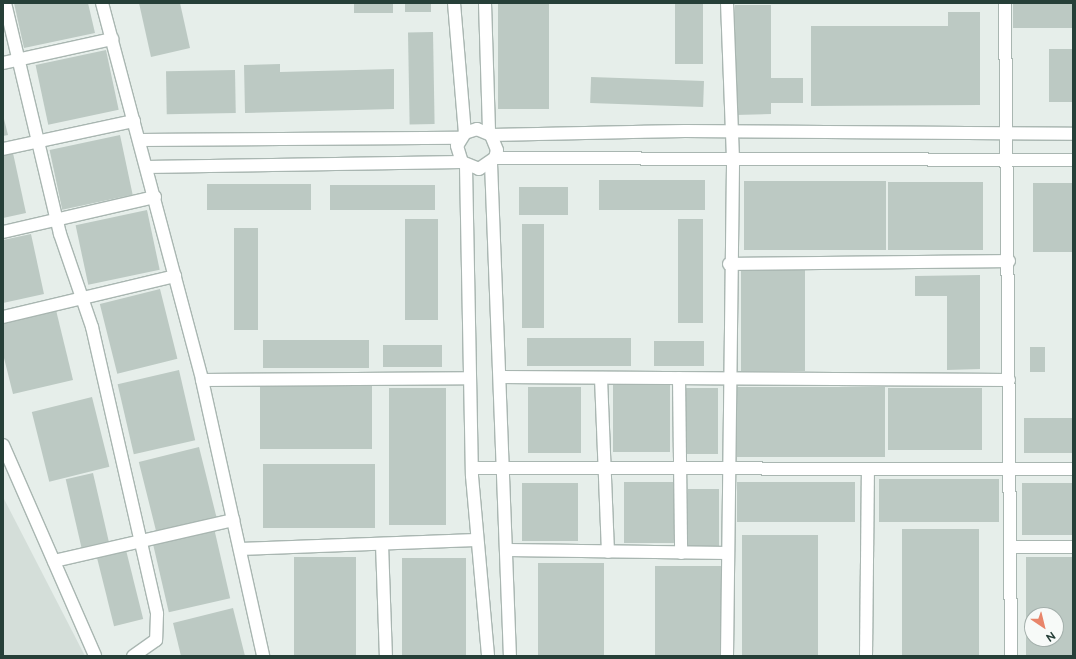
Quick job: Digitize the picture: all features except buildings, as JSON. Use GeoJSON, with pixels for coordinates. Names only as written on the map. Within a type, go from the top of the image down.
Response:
{"type":"FeatureCollection","features":[{"type":"Feature","properties":{"kind":"street"},"geometry":{"type":"LineString","coordinates":[[5,3],[57,221],[82,297],[140,540],[158,632],[151,646],[133,656]]}},
{"type":"Feature","properties":{"kind":"street"},"geometry":{"type":"LineString","coordinates":[[102,3],[155,197],[202,380],[263,656]]}},
{"type":"Feature","properties":{"kind":"street"},"geometry":{"type":"LineString","coordinates":[[454,3],[462,136],[457,150],[464,164],[472,468],[476,540],[488,656]]}},
{"type":"Feature","properties":{"kind":"street"},"geometry":{"type":"LineString","coordinates":[[485,3],[490,134],[497,150],[493,160],[508,550],[510,656]]}},
{"type":"Feature","properties":{"kind":"street"},"geometry":{"type":"LineString","coordinates":[[727,3],[730,132],[733,159],[728,381],[727,656]]}},
{"type":"Feature","properties":{"kind":"street"},"geometry":{"type":"LineString","coordinates":[[1005,3],[1008,160],[1009,469],[1012,656]]}},
{"type":"Feature","properties":{"kind":"street"},"geometry":{"type":"LineString","coordinates":[[3,63],[112,39]]}},
{"type":"Feature","properties":{"kind":"street"},"geometry":{"type":"LineString","coordinates":[[3,149],[37,140],[134,121]]}},
{"type":"Feature","properties":{"kind":"street"},"geometry":{"type":"LineString","coordinates":[[139,140],[462,136],[477,129],[490,134],[730,132],[1007,135],[1073,134]]}},
{"type":"Feature","properties":{"kind":"street"},"geometry":{"type":"LineString","coordinates":[[146,167],[464,164],[479,169],[493,160],[1073,160]]}},
{"type":"Feature","properties":{"kind":"street"},"geometry":{"type":"LineString","coordinates":[[3,232],[57,221],[155,197]]}},
{"type":"Feature","properties":{"kind":"street"},"geometry":{"type":"LineString","coordinates":[[730,264],[1009,261]]}},
{"type":"Feature","properties":{"kind":"street"},"geometry":{"type":"LineString","coordinates":[[3,317],[175,276]]}},
{"type":"Feature","properties":{"kind":"street"},"geometry":{"type":"LineString","coordinates":[[202,380],[470,378]]}},
{"type":"Feature","properties":{"kind":"street"},"geometry":{"type":"LineString","coordinates":[[501,378],[679,378],[728,381],[1009,380]]}},
{"type":"Feature","properties":{"kind":"street"},"geometry":{"type":"LineString","coordinates":[[601,378],[603,468],[608,552]]}},
{"type":"Feature","properties":{"kind":"street"},"geometry":{"type":"LineString","coordinates":[[679,378],[682,553]]}},
{"type":"Feature","properties":{"kind":"street"},"geometry":{"type":"LineString","coordinates":[[3,445],[95,656]]}},
{"type":"Feature","properties":{"kind":"street"},"geometry":{"type":"LineString","coordinates":[[472,468],[505,466],[680,470],[1073,469]]}},
{"type":"Feature","properties":{"kind":"street"},"geometry":{"type":"LineString","coordinates":[[866,656],[868,470]]}},
{"type":"Feature","properties":{"kind":"street"},"geometry":{"type":"LineString","coordinates":[[54,562],[140,540],[233,520]]}},
{"type":"Feature","properties":{"kind":"street"},"geometry":{"type":"LineString","coordinates":[[240,549],[476,540]]}},
{"type":"Feature","properties":{"kind":"street"},"geometry":{"type":"LineString","coordinates":[[382,544],[386,656]]}},
{"type":"Feature","properties":{"kind":"street"},"geometry":{"type":"LineString","coordinates":[[1010,547],[1073,547]]}},
{"type":"Feature","properties":{"kind":"street"},"geometry":{"type":"LineString","coordinates":[[508,550],[728,553]]}},
{"type":"Feature","properties":{"kind":"shaded area"},"geometry":{"type":"Polygon","coordinates":[[[3,497],[85,656],[3,656],[3,497]]]}}]}
